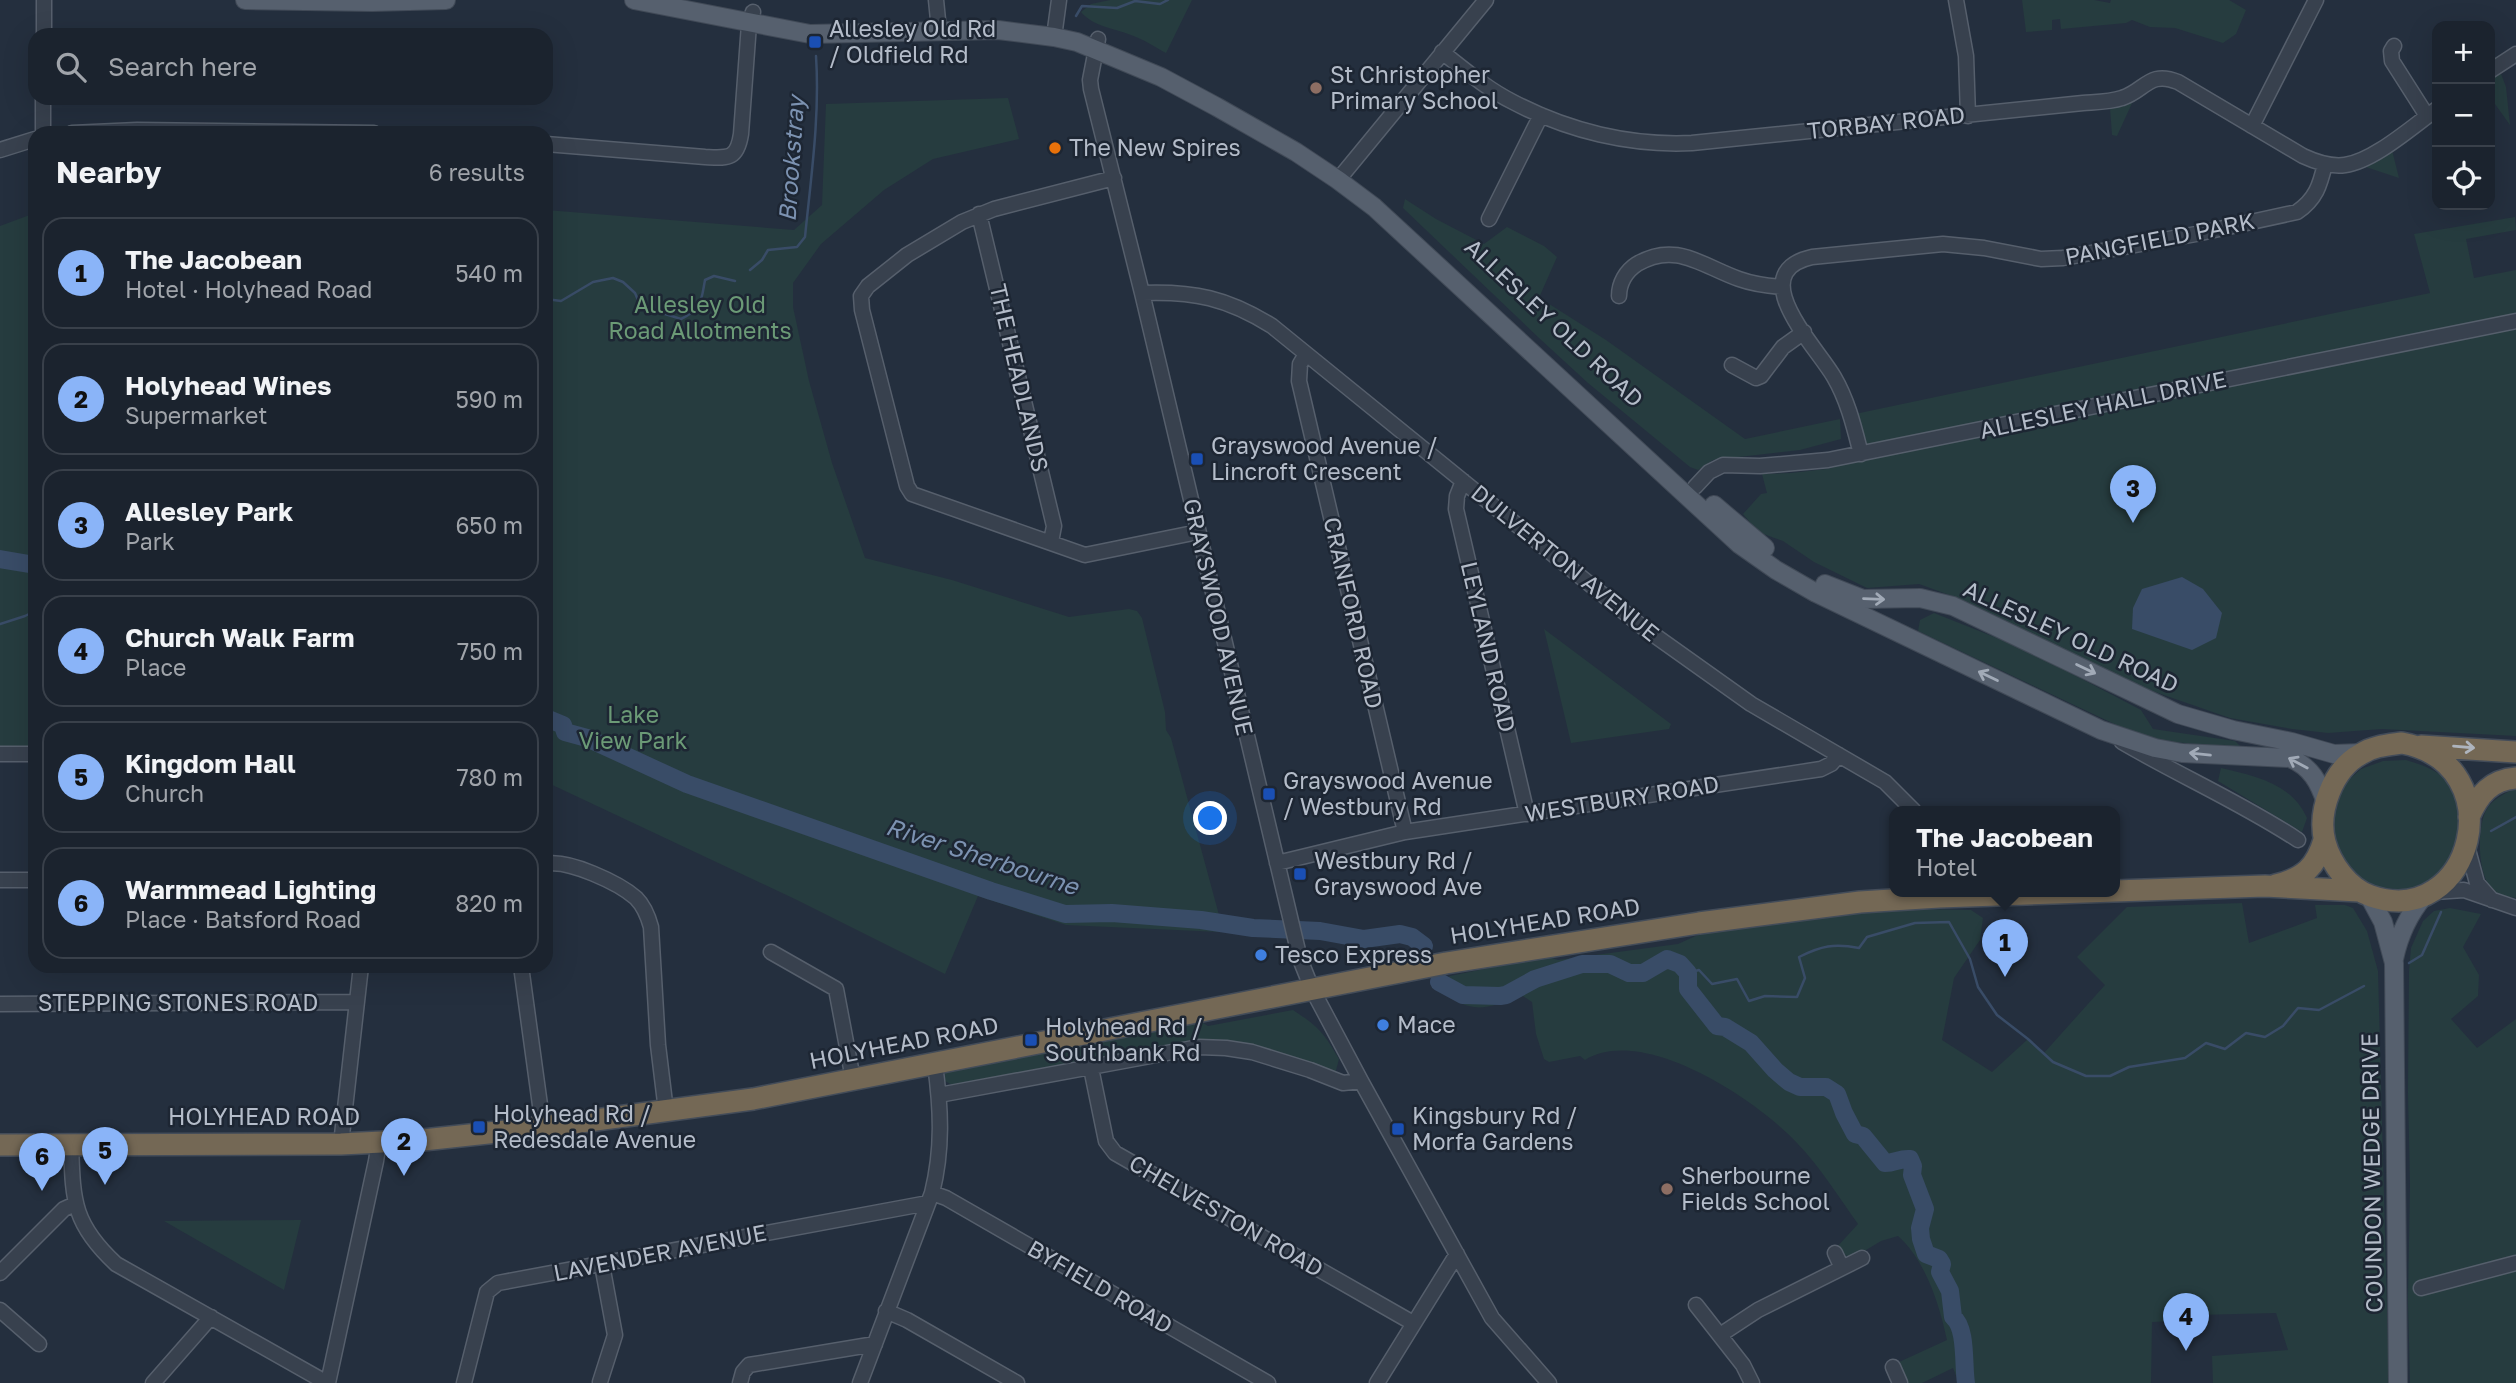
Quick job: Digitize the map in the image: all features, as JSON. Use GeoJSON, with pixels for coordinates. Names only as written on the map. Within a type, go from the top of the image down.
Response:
{"type":"FeatureCollection","features":[{"type":"Feature","properties":{"kind":"highway"},"geometry":{"type":"LineString","coordinates":[[2412,746],[2430,751],[2451,768],[2464,791],[2469,817],[2467,846],[2451,875],[2428,894],[2400,902],[2364,893],[2337,868],[2324,840],[2326,803],[2339,773],[2361,753],[2389,745],[2448,746],[2516,752]]}},
{"type":"Feature","properties":{"kind":"highway"},"geometry":{"type":"LineString","coordinates":[[2469,817],[2481,795],[2492,784],[2502,779],[2516,778]]}},
{"type":"Feature","properties":{"kind":"highway","name":"HOLYHEAD ROAD"},"geometry":{"type":"LineString","coordinates":[[2271,886],[2298,877],[2312,867],[2324,840]]}},
{"type":"Feature","properties":{"kind":"highway","name":"HOLYHEAD ROAD"},"geometry":{"type":"LineString","coordinates":[[2120,890],[2271,886],[2364,893]]}},
{"type":"Feature","properties":{"kind":"highway","name":"HOLYHEAD ROAD"},"geometry":{"type":"LineString","coordinates":[[0,1145],[341,1144],[423,1140],[543,1127],[752,1099],[1437,965],[1796,910],[1909,897]]}},
{"type":"Feature","properties":{"kind":"main road"},"geometry":{"type":"LineString","coordinates":[[245,0],[446,0]]}},
{"type":"Feature","properties":{"kind":"main road","name":"ALLESLEY OLD ROAD"},"geometry":{"type":"LineString","coordinates":[[634,0],[751,18],[849,25],[1055,32],[1135,53],[1178,73],[1247,112],[1395,210],[1739,544],[1786,576],[2101,730],[2155,748],[2182,753],[2290,758],[2300,762],[2313,774],[2326,803]]}},
{"type":"Feature","properties":{"kind":"main road","name":"ALLESLEY OLD ROAD"},"geometry":{"type":"LineString","coordinates":[[691,0],[751,18]]}},
{"type":"Feature","properties":{"kind":"main road","name":"ALLESLEY OLD ROAD"},"geometry":{"type":"LineString","coordinates":[[1528,341],[1749,536],[1799,570],[1853,597],[1876,600],[1920,598],[1953,606],[2178,714],[2334,754],[2361,753]]}},
{"type":"Feature","properties":{"kind":"main road"},"geometry":{"type":"LineString","coordinates":[[1893,630],[1900,599]]}},
{"type":"Feature","properties":{"kind":"main road","name":"COUNDON WEDGE DRIVE"},"geometry":{"type":"LineString","coordinates":[[2364,893],[2383,922],[2393,963],[2399,1383]]}},
{"type":"Feature","properties":{"kind":"main road","name":"COUNDON WEDGE DRIVE"},"geometry":{"type":"LineString","coordinates":[[2393,963],[2407,919],[2428,894]]}},
{"type":"Feature","properties":{"kind":"street"},"geometry":{"type":"LineString","coordinates":[[44,0],[44,28]]}},
{"type":"Feature","properties":{"kind":"street"},"geometry":{"type":"LineString","coordinates":[[936,0],[938,26]]}},
{"type":"Feature","properties":{"kind":"street"},"geometry":{"type":"LineString","coordinates":[[1055,32],[1059,0]]}},
{"type":"Feature","properties":{"kind":"street"},"geometry":{"type":"LineString","coordinates":[[1342,176],[1486,0]]}},
{"type":"Feature","properties":{"kind":"street"},"geometry":{"type":"LineString","coordinates":[[1956,0],[1966,56],[1968,116]]}},
{"type":"Feature","properties":{"kind":"street"},"geometry":{"type":"LineString","coordinates":[[2252,126],[2316,0]]}},
{"type":"Feature","properties":{"kind":"street"},"geometry":{"type":"LineString","coordinates":[[553,145],[705,157],[726,158],[734,154],[739,149],[741,134],[751,18]]}},
{"type":"Feature","properties":{"kind":"street","name":"GRAYSWOOD AVENUE"},"geometry":{"type":"LineString","coordinates":[[1097,44],[1091,89],[1300,959],[1312,989],[1361,1080],[1499,1327],[1549,1383]]}},
{"type":"Feature","properties":{"kind":"street","name":"TORBAY ROAD"},"geometry":{"type":"LineString","coordinates":[[1442,52],[1499,94],[1541,115],[1611,137],[1673,144],[2119,99],[2150,80],[2167,78],[2303,156],[2325,164]]}},
{"type":"Feature","properties":{"kind":"street"},"geometry":{"type":"LineString","coordinates":[[2325,164],[2343,165],[2364,159],[2432,112],[2393,54],[2377,57]]}},
{"type":"Feature","properties":{"kind":"street"},"geometry":{"type":"LineString","coordinates":[[2495,68],[2516,54]]}},
{"type":"Feature","properties":{"kind":"street"},"geometry":{"type":"LineString","coordinates":[[43,105],[43,126]]}},
{"type":"Feature","properties":{"kind":"street"},"geometry":{"type":"LineString","coordinates":[[1489,219],[1541,115]]}},
{"type":"Feature","properties":{"kind":"street"},"geometry":{"type":"LineString","coordinates":[[0,150],[28,141]]}},
{"type":"Feature","properties":{"kind":"street","name":"PANGFIELD PARK"},"geometry":{"type":"LineString","coordinates":[[1782,286],[1791,267],[1798,261],[1812,257],[1944,244],[2041,258],[2063,258],[2280,216],[2297,212],[2313,199],[2325,164]]}},
{"type":"Feature","properties":{"kind":"street"},"geometry":{"type":"LineString","coordinates":[[1114,178],[979,214],[928,241],[876,280],[861,296],[862,310],[907,486],[912,495],[1086,555],[1198,532]]}},
{"type":"Feature","properties":{"kind":"street","name":"THE HEADLANDS"},"geometry":{"type":"LineString","coordinates":[[979,214],[1054,526],[1051,542]]}},
{"type":"Feature","properties":{"kind":"street"},"geometry":{"type":"LineString","coordinates":[[1619,296],[1620,287],[1630,268],[1645,259],[1664,254],[1686,257],[1741,280],[1782,286],[1786,304],[1843,394],[1861,454]]}},
{"type":"Feature","properties":{"kind":"street","name":"DULVERTON AVENUE"},"geometry":{"type":"LineString","coordinates":[[1142,293],[1192,294],[1233,304],[1272,326],[1601,594],[1686,659],[1751,704],[1885,782],[1909,806]]}},
{"type":"Feature","properties":{"kind":"street","name":"ALLESLEY HALL DRIVE"},"geometry":{"type":"LineString","coordinates":[[1695,487],[1709,472],[1723,466],[1788,465],[1861,454],[2516,321]]}},
{"type":"Feature","properties":{"kind":"street"},"geometry":{"type":"LineString","coordinates":[[1732,365],[1756,378],[1762,376],[1783,347],[1804,332]]}},
{"type":"Feature","properties":{"kind":"street","name":"CRANFORD ROAD"},"geometry":{"type":"LineString","coordinates":[[1306,354],[1300,365],[1299,381],[1405,832]]}},
{"type":"Feature","properties":{"kind":"street","name":"LEYLAND ROAD"},"geometry":{"type":"LineString","coordinates":[[1463,481],[1457,496],[1456,509],[1527,814]]}},
{"type":"Feature","properties":{"kind":"street","name":"ALLESLEY OLD ROAD"},"geometry":{"type":"LineString","coordinates":[[2101,730],[2166,768],[2201,783],[2298,840]]}},
{"type":"Feature","properties":{"kind":"street"},"geometry":{"type":"LineString","coordinates":[[0,754],[28,754]]}},
{"type":"Feature","properties":{"kind":"street","name":"WESTBURY ROAD"},"geometry":{"type":"LineString","coordinates":[[1277,863],[1405,832],[1821,769],[1831,764],[1839,755]]}},
{"type":"Feature","properties":{"kind":"street"},"geometry":{"type":"LineString","coordinates":[[2467,846],[2477,883],[2496,903]]}},
{"type":"Feature","properties":{"kind":"street"},"geometry":{"type":"LineString","coordinates":[[553,863],[571,865],[619,887],[635,897],[645,911],[651,927],[658,1045],[666,1111]]}},
{"type":"Feature","properties":{"kind":"street"},"geometry":{"type":"LineString","coordinates":[[0,880],[28,880]]}},
{"type":"Feature","properties":{"kind":"street"},"geometry":{"type":"LineString","coordinates":[[2428,894],[2464,890],[2516,908]]}},
{"type":"Feature","properties":{"kind":"street"},"geometry":{"type":"LineString","coordinates":[[771,952],[836,989],[853,1079]]}},
{"type":"Feature","properties":{"kind":"street"},"geometry":{"type":"LineString","coordinates":[[341,1144],[360,973]]}},
{"type":"Feature","properties":{"kind":"street"},"geometry":{"type":"LineString","coordinates":[[522,973],[543,1127]]}},
{"type":"Feature","properties":{"kind":"street","name":"STEPPING STONES ROAD"},"geometry":{"type":"LineString","coordinates":[[0,1004],[356,1002]]}},
{"type":"Feature","properties":{"kind":"street"},"geometry":{"type":"LineString","coordinates":[[939,1095],[1199,1047],[1226,1048],[1274,1058],[1343,1083],[1361,1080]]}},
{"type":"Feature","properties":{"kind":"street"},"geometry":{"type":"LineString","coordinates":[[860,1383],[930,1198],[940,1149],[939,1095],[935,1064]]}},
{"type":"Feature","properties":{"kind":"street","name":"CHELVESTON ROAD"},"geometry":{"type":"LineString","coordinates":[[1091,1068],[1106,1140],[1115,1153],[1413,1323]]}},
{"type":"Feature","properties":{"kind":"street"},"geometry":{"type":"LineString","coordinates":[[71,1143],[75,1204],[80,1220],[97,1247],[116,1264],[328,1383],[379,1142]]}},
{"type":"Feature","properties":{"kind":"street","name":"LAVENDER AVENUE"},"geometry":{"type":"LineString","coordinates":[[464,1383],[487,1292],[498,1283],[602,1265],[930,1198]]}},
{"type":"Feature","properties":{"kind":"street","name":"BYFIELD ROAD"},"geometry":{"type":"LineString","coordinates":[[930,1198],[946,1198],[1268,1383]]}},
{"type":"Feature","properties":{"kind":"street"},"geometry":{"type":"LineString","coordinates":[[0,1273],[64,1209],[75,1204]]}},
{"type":"Feature","properties":{"kind":"street"},"geometry":{"type":"LineString","coordinates":[[1835,1253],[1842,1268]]}},
{"type":"Feature","properties":{"kind":"street"},"geometry":{"type":"LineString","coordinates":[[1377,1383],[1457,1254]]}},
{"type":"Feature","properties":{"kind":"street"},"geometry":{"type":"LineString","coordinates":[[1720,1335],[1758,1310],[1862,1258]]}},
{"type":"Feature","properties":{"kind":"street"},"geometry":{"type":"LineString","coordinates":[[2421,1288],[2516,1263]]}},
{"type":"Feature","properties":{"kind":"street"},"geometry":{"type":"LineString","coordinates":[[600,1382],[615,1335],[602,1265]]}},
{"type":"Feature","properties":{"kind":"street"},"geometry":{"type":"LineString","coordinates":[[1696,1305],[1743,1365],[1752,1383]]}},
{"type":"Feature","properties":{"kind":"street"},"geometry":{"type":"LineString","coordinates":[[0,1310],[39,1344]]}},
{"type":"Feature","properties":{"kind":"street"},"geometry":{"type":"LineString","coordinates":[[886,1311],[907,1320],[1017,1383]]}},
{"type":"Feature","properties":{"kind":"street"},"geometry":{"type":"LineString","coordinates":[[153,1383],[211,1317]]}},
{"type":"Feature","properties":{"kind":"street"},"geometry":{"type":"LineString","coordinates":[[740,1383],[743,1372],[749,1365],[875,1343]]}},
{"type":"Feature","properties":{"kind":"green space"},"geometry":{"type":"Polygon","coordinates":[[[1110,0],[1192,0],[1166,53],[1135,37],[1098,24],[1081,12],[1091,4],[1110,0]]]}},
{"type":"Feature","properties":{"kind":"green space"},"geometry":{"type":"Polygon","coordinates":[[[2022,0],[2094,0],[2110,3],[2111,0],[2229,0],[2246,10],[2236,34],[2223,43],[2175,28],[2150,27],[2132,20],[2126,23],[2061,29],[2060,19],[2052,20],[2052,30],[2026,32],[2022,0]]]}},
{"type":"Feature","properties":{"kind":"green space"},"geometry":{"type":"Polygon","coordinates":[[[2500,71],[2506,87],[2510,125],[2495,104],[2495,75],[2500,71]]]}},
{"type":"Feature","properties":{"kind":"green space"},"geometry":{"type":"Polygon","coordinates":[[[1008,98],[1019,139],[933,159],[884,190],[821,244],[793,283],[793,307],[809,381],[832,463],[865,558],[952,580],[1069,617],[1129,609],[1137,611],[1142,618],[1165,712],[1166,730],[1171,738],[1219,915],[1220,932],[1066,925],[978,896],[945,974],[797,900],[553,785],[553,211],[794,230],[822,205],[826,104],[1008,98]]]}},
{"type":"Feature","properties":{"kind":"green space"},"geometry":{"type":"Polygon","coordinates":[[[2133,101],[2117,136],[2112,135],[2110,108],[2133,101]]]}},
{"type":"Feature","properties":{"kind":"green space"},"geometry":{"type":"Polygon","coordinates":[[[2392,150],[2399,178],[2366,167],[2392,150]]]}},
{"type":"Feature","properties":{"kind":"green space"},"geometry":{"type":"Polygon","coordinates":[[[1405,199],[1484,244],[1507,227],[1544,246],[1557,257],[1538,300],[1546,302],[1606,340],[1745,439],[1840,419],[1841,439],[1800,450],[1713,460],[1698,470],[1690,467],[1588,383],[1539,338],[1403,208],[1405,199]]]}},
{"type":"Feature","properties":{"kind":"green space"},"geometry":{"type":"Polygon","coordinates":[[[28,216],[28,747],[0,748],[0,226],[28,216]]]}},
{"type":"Feature","properties":{"kind":"green space"},"geometry":{"type":"Polygon","coordinates":[[[2515,217],[2516,230],[2466,239],[2474,278],[2516,270],[2516,314],[1864,446],[1855,414],[2430,293],[2414,234],[2515,217]]]}},
{"type":"Feature","properties":{"kind":"green space"},"geometry":{"type":"Polygon","coordinates":[[[2516,326],[2516,736],[2382,729],[2328,733],[2230,718],[2135,685],[1955,597],[1919,584],[1867,588],[1814,562],[1783,541],[1758,532],[1743,514],[1761,494],[1767,493],[1762,474],[1826,469],[2516,326]]]}},
{"type":"Feature","properties":{"kind":"green space"},"geometry":{"type":"Polygon","coordinates":[[[1934,613],[2027,650],[2141,710],[2153,729],[2235,741],[2243,749],[2146,739],[1918,631],[1920,620],[1934,613]]]}},
{"type":"Feature","properties":{"kind":"green space"},"geometry":{"type":"Polygon","coordinates":[[[1544,629],[1671,724],[1669,729],[1571,743],[1544,629]]]}},
{"type":"Feature","properties":{"kind":"green space"},"geometry":{"type":"Polygon","coordinates":[[[2406,760],[2444,777],[2455,790],[2462,808],[2464,843],[2422,892],[2358,885],[2332,850],[2332,805],[2344,784],[2361,769],[2383,761],[2406,760]]]}},
{"type":"Feature","properties":{"kind":"green space"},"geometry":{"type":"Polygon","coordinates":[[[2221,768],[2246,774],[2282,789],[2300,806],[2307,818],[2302,832],[2218,781],[2221,768]]]}},
{"type":"Feature","properties":{"kind":"green space"},"geometry":{"type":"Polygon","coordinates":[[[2516,789],[2516,898],[2499,894],[2489,886],[2480,852],[2481,827],[2487,809],[2495,800],[2516,789]]]}},
{"type":"Feature","properties":{"kind":"green space"},"geometry":{"type":"Polygon","coordinates":[[[2242,903],[2249,943],[2317,918],[2315,905],[2345,905],[2353,908],[2367,931],[2378,971],[2389,1383],[2213,1383],[2212,1356],[2288,1350],[2276,1313],[2198,1315],[2197,1320],[2152,1322],[2151,1383],[1959,1383],[1953,1368],[1922,1383],[1908,1383],[1899,1362],[1947,1340],[1924,1270],[1898,1236],[1881,1241],[1851,1259],[1836,1248],[1858,1224],[1814,1162],[1779,1126],[1728,1088],[1667,1059],[1637,1052],[1609,1051],[1585,1060],[1580,1056],[1549,1062],[1544,1059],[1536,1034],[1532,1002],[1523,996],[1487,1007],[1478,1007],[1460,1003],[1438,988],[1450,976],[1546,956],[1558,960],[1678,944],[1711,929],[1815,915],[1914,909],[1971,910],[1983,918],[1980,940],[1954,978],[1942,1040],[1992,1072],[2028,1039],[2044,1053],[2105,985],[2077,957],[2127,907],[2242,903]]]}},
{"type":"Feature","properties":{"kind":"green space"},"geometry":{"type":"Polygon","coordinates":[[[2450,908],[2481,914],[2463,947],[2479,975],[2478,996],[2451,1019],[2477,1048],[2516,1019],[2516,1383],[2410,1383],[2409,971],[2411,948],[2423,921],[2434,911],[2450,908]]]}},
{"type":"Feature","properties":{"kind":"green space"},"geometry":{"type":"Polygon","coordinates":[[[1293,1010],[1315,1026],[1329,1043],[1339,1059],[1335,1074],[1204,1041],[952,1085],[945,1081],[945,1073],[950,1069],[1198,1020],[1208,1026],[1293,1010]]]}},
{"type":"Feature","properties":{"kind":"green space"},"geometry":{"type":"Polygon","coordinates":[[[301,1220],[284,1290],[164,1221],[301,1220]]]}},
{"type":"Feature","properties":{"kind":"water"},"geometry":{"type":"Polygon","coordinates":[[[2182,577],[2203,589],[2222,613],[2216,638],[2192,650],[2132,629],[2133,608],[2142,589],[2182,577]]]}},
{"type":"Feature","properties":{"kind":"waterway","name":"Brookstray"},"geometry":{"type":"LineString","coordinates":[[1076,16],[1082,6],[1117,8],[1135,1],[1160,4],[1168,0]]}},
{"type":"Feature","properties":{"kind":"waterway","name":"Brookstray"},"geometry":{"type":"LineString","coordinates":[[750,270],[762,260],[768,250],[797,247],[805,237],[816,124],[816,56]]}},
{"type":"Feature","properties":{"kind":"waterway","name":"Brookstray"},"geometry":{"type":"LineString","coordinates":[[553,300],[561,301],[593,282],[613,278],[623,282],[635,293],[646,312],[662,313],[681,319],[697,308],[705,280],[714,276],[735,281]]}},
{"type":"Feature","properties":{"kind":"waterway","name":"River Sherbourne"},"geometry":{"type":"LineString","coordinates":[[0,559],[28,564]]}},
{"type":"Feature","properties":{"kind":"waterway","name":"River Sherbourne"},"geometry":{"type":"LineString","coordinates":[[0,624],[28,614]]}},
{"type":"Feature","properties":{"kind":"waterway","name":"River Sherbourne"},"geometry":{"type":"LineString","coordinates":[[553,721],[563,725],[565,732],[587,738],[687,784],[991,891],[1065,914],[1112,913],[1201,920],[1253,928],[1320,931],[1364,939],[1400,934],[1412,937],[1424,946]]}},
{"type":"Feature","properties":{"kind":"waterway"},"geometry":{"type":"LineString","coordinates":[[2491,831],[2516,817]]}},
{"type":"Feature","properties":{"kind":"waterway"},"geometry":{"type":"LineString","coordinates":[[2409,963],[2422,955],[2441,912]]}},
{"type":"Feature","properties":{"kind":"waterway"},"geometry":{"type":"LineString","coordinates":[[1688,973],[1699,970],[1712,984],[1737,979],[1749,1001],[1765,996],[1797,997],[1805,978],[1799,957],[1828,946],[1859,948],[1867,937],[1915,923],[1949,922],[1970,959],[1978,987],[1997,1015],[2053,1062],[2086,1076],[2110,1076],[2129,1067],[2185,1058],[2206,1043],[2225,1049],[2246,1033],[2265,1037],[2283,1026],[2298,1008],[2319,1010],[2364,986]]}},
{"type":"Feature","properties":{"kind":"waterway","name":"River Sherbourne"},"geometry":{"type":"LineString","coordinates":[[1439,982],[1463,995],[1500,996],[1535,979],[1582,964],[1610,964],[1629,973],[1643,973],[1667,959],[1680,964],[1688,973],[1688,989],[1717,1026],[1725,1027],[1751,1043],[1789,1082],[1800,1087],[1826,1087],[1837,1094],[1855,1134],[1863,1136],[1885,1163],[1910,1159],[1913,1166],[1912,1175],[1925,1209],[1920,1228],[1921,1239],[1926,1254],[1939,1259],[1942,1264],[1940,1272],[1950,1291],[1953,1317],[1961,1330],[1966,1383]]}},
{"type":"Feature","properties":{"kind":"place","name":"Allesley Old Rd / Oldfield Rd"},"geometry":{"type":"Point","coordinates":[815,42]}},
{"type":"Feature","properties":{"kind":"place","name":"St Christopher Primary School"},"geometry":{"type":"Point","coordinates":[1316,88]}},
{"type":"Feature","properties":{"kind":"place","name":"The New Spires"},"geometry":{"type":"Point","coordinates":[1055,148]}},
{"type":"Feature","properties":{"kind":"place","name":"Grayswood Avenue / Lincroft Crescent"},"geometry":{"type":"Point","coordinates":[1197,459]}},
{"type":"Feature","properties":{"kind":"place","name":"Allesley Park"},"geometry":{"type":"Point","coordinates":[2133,523]}},
{"type":"Feature","properties":{"kind":"place","name":"Grayswood Avenue / Westbury Rd"},"geometry":{"type":"Point","coordinates":[1269,794]}},
{"type":"Feature","properties":{"kind":"place","name":"Westbury Rd / Grayswood Ave"},"geometry":{"type":"Point","coordinates":[1300,874]}},
{"type":"Feature","properties":{"kind":"place","name":"Tesco Express"},"geometry":{"type":"Point","coordinates":[1261,955]}},
{"type":"Feature","properties":{"kind":"place","name":"The Jacobean"},"geometry":{"type":"Point","coordinates":[2005,977]}},
{"type":"Feature","properties":{"kind":"place","name":"Mace"},"geometry":{"type":"Point","coordinates":[1383,1025]}},
{"type":"Feature","properties":{"kind":"place","name":"Holyhead Rd / Southbank Rd"},"geometry":{"type":"Point","coordinates":[1031,1040]}},
{"type":"Feature","properties":{"kind":"place","name":"Holyhead Rd / Redesdale Avenue"},"geometry":{"type":"Point","coordinates":[479,1127]}},
{"type":"Feature","properties":{"kind":"place","name":"Kingsbury Rd / Morfa Gardens"},"geometry":{"type":"Point","coordinates":[1398,1129]}},
{"type":"Feature","properties":{"kind":"place","name":"Holyhead Wines"},"geometry":{"type":"Point","coordinates":[404,1176]}},
{"type":"Feature","properties":{"kind":"place","name":"Kingdom Hall"},"geometry":{"type":"Point","coordinates":[105,1185]}},
{"type":"Feature","properties":{"kind":"place","name":"Sherbourne Fields School"},"geometry":{"type":"Point","coordinates":[1667,1189]}},
{"type":"Feature","properties":{"kind":"place","name":"Warmmead Lighting"},"geometry":{"type":"Point","coordinates":[42,1191]}},
{"type":"Feature","properties":{"kind":"place","name":"Church Walk Farm"},"geometry":{"type":"Point","coordinates":[2186,1351]}},
{"type":"Feature","properties":{"kind":"park label","name":"Allesley Old Road Allotments"},"geometry":{"type":"Point","coordinates":[700,318]}},
{"type":"Feature","properties":{"kind":"park label","name":"Lake View Park"},"geometry":{"type":"Point","coordinates":[633,728]}}]}
